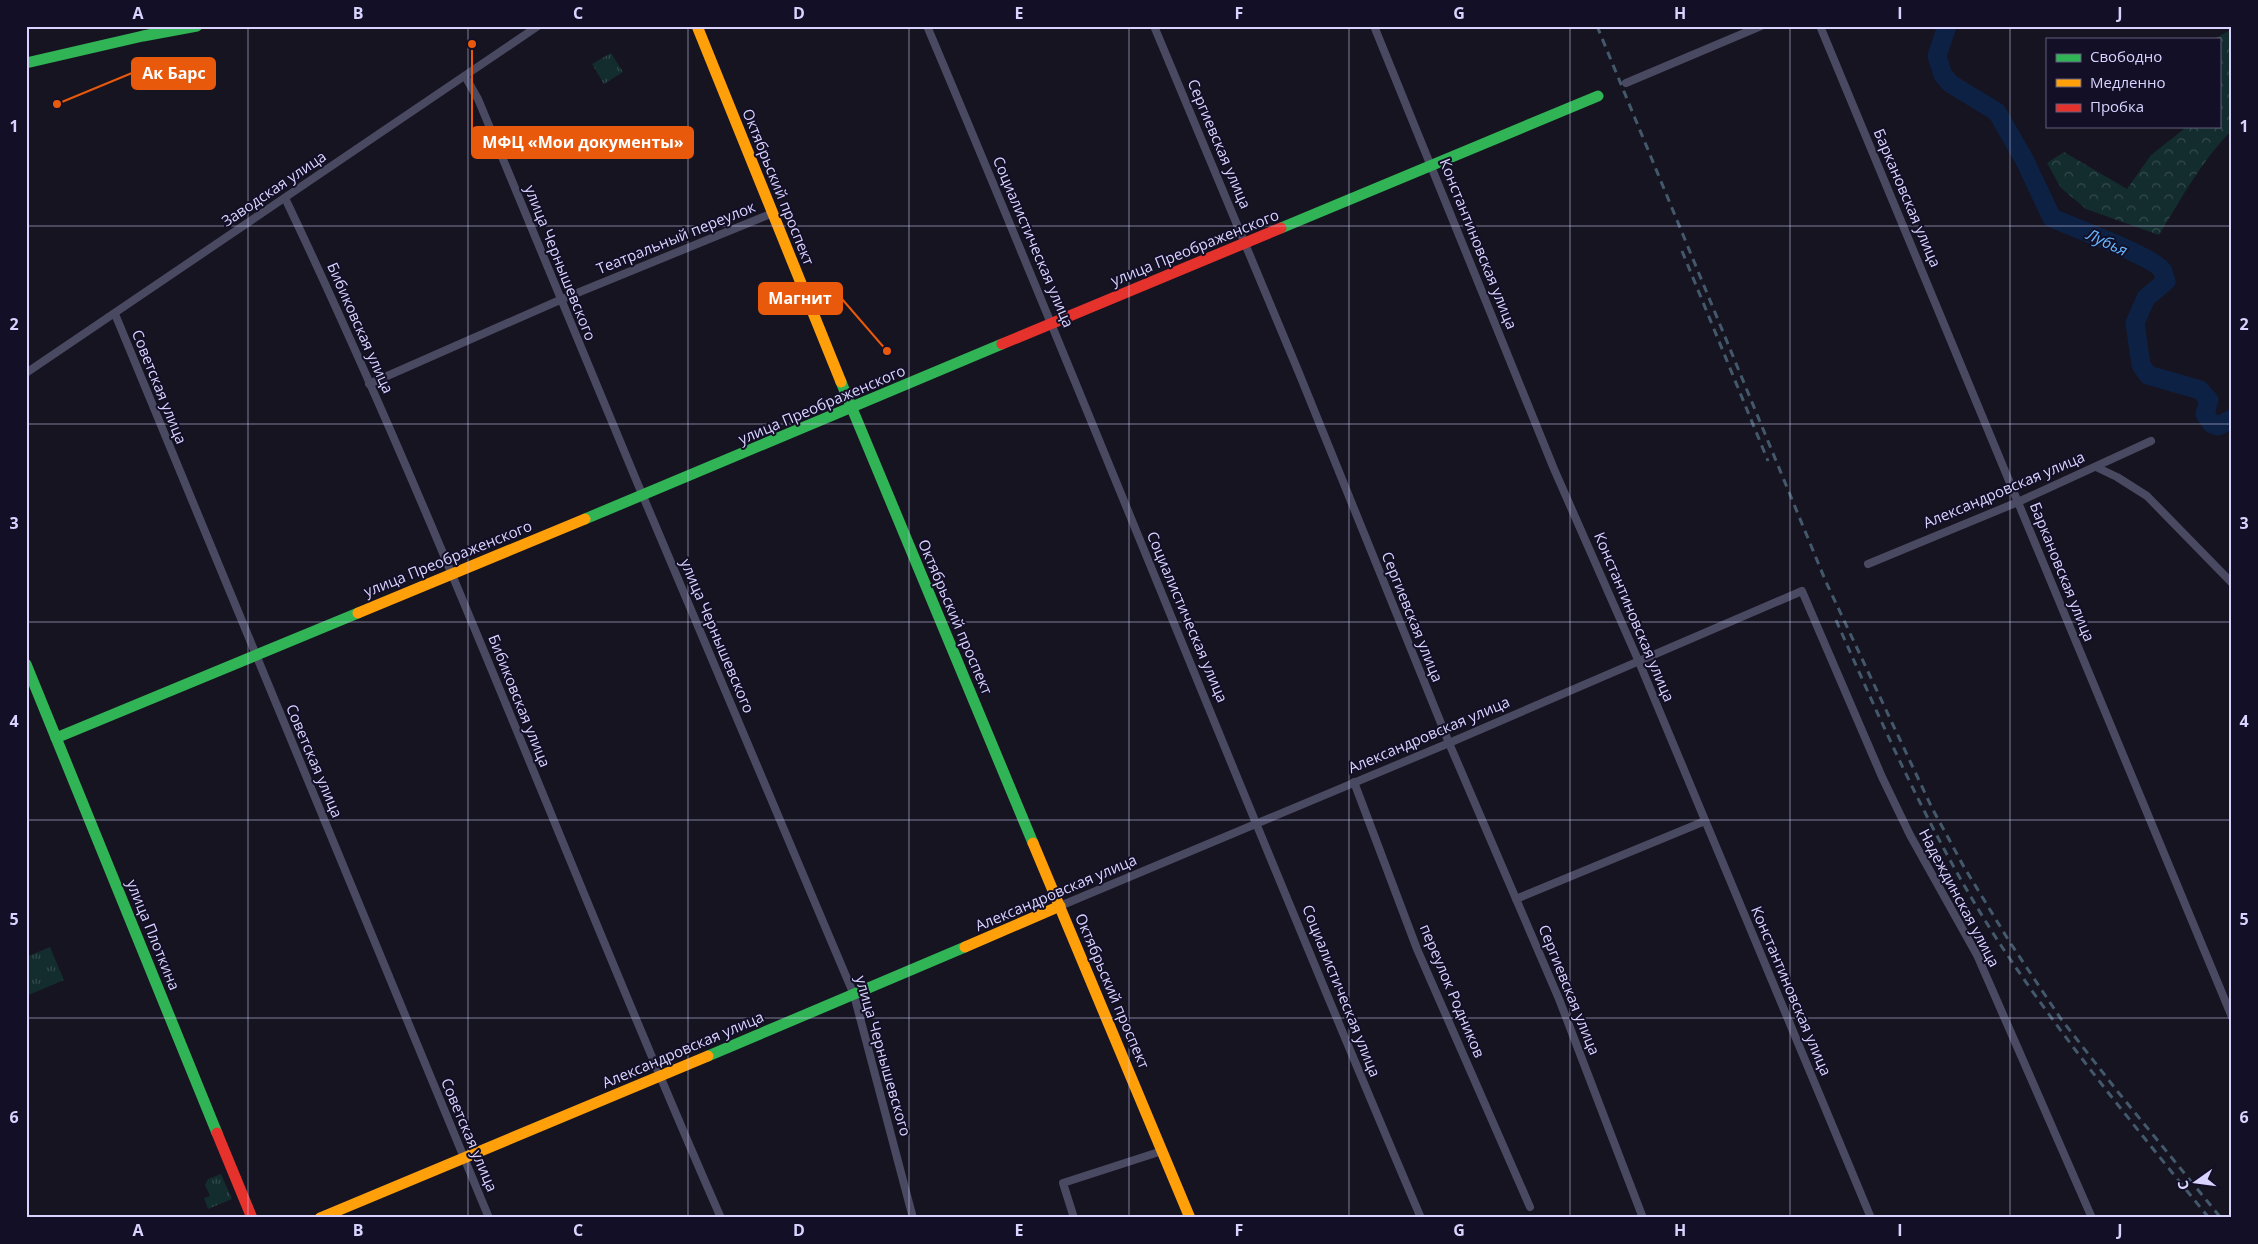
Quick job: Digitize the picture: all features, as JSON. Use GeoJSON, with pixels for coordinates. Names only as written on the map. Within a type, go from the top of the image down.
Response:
{"type":"FeatureCollection","features":[{"type":"Feature","properties":{"kind":"street"},"geometry":{"type":"LineString","coordinates":[[26,63],[143,36],[197,26]]}},
{"type":"Feature","properties":{"kind":"street","name":"Заводская улица"},"geometry":{"type":"LineString","coordinates":[[26,373],[538,26]]}},
{"type":"Feature","properties":{"kind":"street","name":"Октябрьский проспект"},"geometry":{"type":"LineString","coordinates":[[697,26],[852,409],[1190,1218]]}},
{"type":"Feature","properties":{"kind":"street","name":"Социалистическая улица"},"geometry":{"type":"LineString","coordinates":[[927,26],[1053,323],[1124,502],[1258,823],[1361,1078],[1421,1218]]}},
{"type":"Feature","properties":{"kind":"street","name":"Сергиевская улица"},"geometry":{"type":"LineString","coordinates":[[1154,26],[1245,243],[1449,743],[1560,999],[1643,1218]]}},
{"type":"Feature","properties":{"kind":"street","name":"Константиновская улица"},"geometry":{"type":"LineString","coordinates":[[1374,26],[1554,468],[1639,662],[1871,1218]]}},
{"type":"Feature","properties":{"kind":"street"},"geometry":{"type":"LineString","coordinates":[[1626,83],[1761,26]]}},
{"type":"Feature","properties":{"kind":"street","name":"Баркановская улица"},"geometry":{"type":"LineString","coordinates":[[1820,26],[2232,1017]]}},
{"type":"Feature","properties":{"kind":"street","name":"улица Чернышевского"},"geometry":{"type":"LineString","coordinates":[[465,76],[478,99],[560,300],[854,995],[913,1218]]}},
{"type":"Feature","properties":{"kind":"street","name":"улица Преображенского"},"geometry":{"type":"LineString","coordinates":[[56,738],[451,573],[852,409],[1053,323],[1432,167],[1598,96]]}},
{"type":"Feature","properties":{"kind":"street","name":"Бибиковская улица"},"geometry":{"type":"LineString","coordinates":[[285,198],[322,276],[451,573],[659,1076],[721,1218]]}},
{"type":"Feature","properties":{"kind":"street","name":"Театральный переулок"},"geometry":{"type":"LineString","coordinates":[[369,384],[560,300],[773,213]]}},
{"type":"Feature","properties":{"kind":"street","name":"Советская улица"},"geometry":{"type":"LineString","coordinates":[[114,314],[489,1218]]}},
{"type":"Feature","properties":{"kind":"street","name":"Александровская улица"},"geometry":{"type":"LineString","coordinates":[[1868,564],[2018,502],[2151,441]]}},
{"type":"Feature","properties":{"kind":"street"},"geometry":{"type":"LineString","coordinates":[[2096,467],[2117,477],[2147,496],[2232,583]]}},
{"type":"Feature","properties":{"kind":"street","name":"Александровская улица"},"geometry":{"type":"LineString","coordinates":[[320,1218],[854,995],[1060,906],[1449,743],[1802,590]]}},
{"type":"Feature","properties":{"kind":"street","name":"Надеждинская улица"},"geometry":{"type":"LineString","coordinates":[[1802,590],[1882,777],[1910,834],[1977,955],[2092,1218]]}},
{"type":"Feature","properties":{"kind":"street","name":"улица Плоткина"},"geometry":{"type":"LineString","coordinates":[[26,664],[252,1218]]}},
{"type":"Feature","properties":{"kind":"street","name":"переулок Родников"},"geometry":{"type":"LineString","coordinates":[[1354,782],[1417,949],[1530,1207]]}},
{"type":"Feature","properties":{"kind":"street"},"geometry":{"type":"LineString","coordinates":[[1516,899],[1705,821]]}},
{"type":"Feature","properties":{"kind":"street"},"geometry":{"type":"LineString","coordinates":[[1074,1218],[1063,1183],[1162,1151]]}},
{"type":"Feature","properties":{"kind":"green space"},"geometry":{"type":"Polygon","coordinates":[[[2232,29],[2232,130],[2211,154],[2159,235],[2086,209],[2061,188],[2047,163],[2064,152],[2127,189],[2151,155],[2184,128],[2220,128],[2220,38],[2216,38],[2232,29]]]}},
{"type":"Feature","properties":{"kind":"green space"},"geometry":{"type":"Polygon","coordinates":[[[611,53],[623,72],[604,84],[592,64],[611,53]]]}},
{"type":"Feature","properties":{"kind":"green space"},"geometry":{"type":"Polygon","coordinates":[[[50,947],[64,980],[26,996],[26,957],[50,947]]]}},
{"type":"Feature","properties":{"kind":"green space"},"geometry":{"type":"Polygon","coordinates":[[[221,1174],[232,1199],[208,1209],[204,1198],[210,1196],[205,1185],[208,1179],[221,1174]]]}},
{"type":"Feature","properties":{"kind":"waterway","name":"Лубья"},"geometry":{"type":"LineString","coordinates":[[1947,26],[1937,56],[1943,75],[1951,84],[1997,112],[2024,159],[2052,218],[2128,250],[2156,264],[2163,271],[2166,281],[2146,298],[2135,323],[2141,365],[2148,375],[2200,390],[2209,400],[2205,414],[2212,424],[2218,426],[2232,419]]}},
{"type":"Feature","properties":{"kind":"railway"},"geometry":{"type":"LineString","coordinates":[[1597,26],[1826,582],[1932,808],[1964,867],[2009,941],[2061,1019],[2221,1218]]}},
{"type":"Feature","properties":{"kind":"railway"},"geometry":{"type":"LineString","coordinates":[[1682,251],[1768,461]]}},
{"type":"Feature","properties":{"kind":"railway"},"geometry":{"type":"LineString","coordinates":[[1836,620],[1912,787],[1955,868],[2002,947],[2076,1051],[2209,1218]]}},
{"type":"Feature","properties":{"kind":"traffic: fast"},"geometry":{"type":"LineString","coordinates":[[26,63],[143,36],[197,26]]}},
{"type":"Feature","properties":{"kind":"traffic: fast"},"geometry":{"type":"LineString","coordinates":[[1281,228],[1598,96]]}},
{"type":"Feature","properties":{"kind":"traffic: fast"},"geometry":{"type":"LineString","coordinates":[[585,519],[1002,344]]}},
{"type":"Feature","properties":{"kind":"traffic: fast"},"geometry":{"type":"LineString","coordinates":[[841,382],[1033,843]]}},
{"type":"Feature","properties":{"kind":"traffic: fast"},"geometry":{"type":"LineString","coordinates":[[56,738],[358,613]]}},
{"type":"Feature","properties":{"kind":"traffic: fast"},"geometry":{"type":"LineString","coordinates":[[26,664],[217,1133]]}},
{"type":"Feature","properties":{"kind":"traffic: fast"},"geometry":{"type":"LineString","coordinates":[[708,1056],[965,947]]}},
{"type":"Feature","properties":{"kind":"traffic: slow"},"geometry":{"type":"LineString","coordinates":[[697,26],[841,382]]}},
{"type":"Feature","properties":{"kind":"traffic: slow"},"geometry":{"type":"LineString","coordinates":[[358,613],[585,519]]}},
{"type":"Feature","properties":{"kind":"traffic: slow"},"geometry":{"type":"LineString","coordinates":[[1033,843],[1190,1218]]}},
{"type":"Feature","properties":{"kind":"traffic: slow"},"geometry":{"type":"LineString","coordinates":[[965,947],[1060,906]]}},
{"type":"Feature","properties":{"kind":"traffic: slow"},"geometry":{"type":"LineString","coordinates":[[320,1218],[708,1056]]}},
{"type":"Feature","properties":{"kind":"traffic: jam"},"geometry":{"type":"LineString","coordinates":[[1002,344],[1281,228]]}},
{"type":"Feature","properties":{"kind":"traffic: jam"},"geometry":{"type":"LineString","coordinates":[[217,1133],[252,1218]]}},
{"type":"Feature","properties":{"kind":"place","name":"МФЦ «Мои документы»"},"geometry":{"type":"Point","coordinates":[472,44]}},
{"type":"Feature","properties":{"kind":"place","name":"Ак Барс"},"geometry":{"type":"Point","coordinates":[57,104]}},
{"type":"Feature","properties":{"kind":"place","name":"Магнит"},"geometry":{"type":"Point","coordinates":[887,351]}}]}
